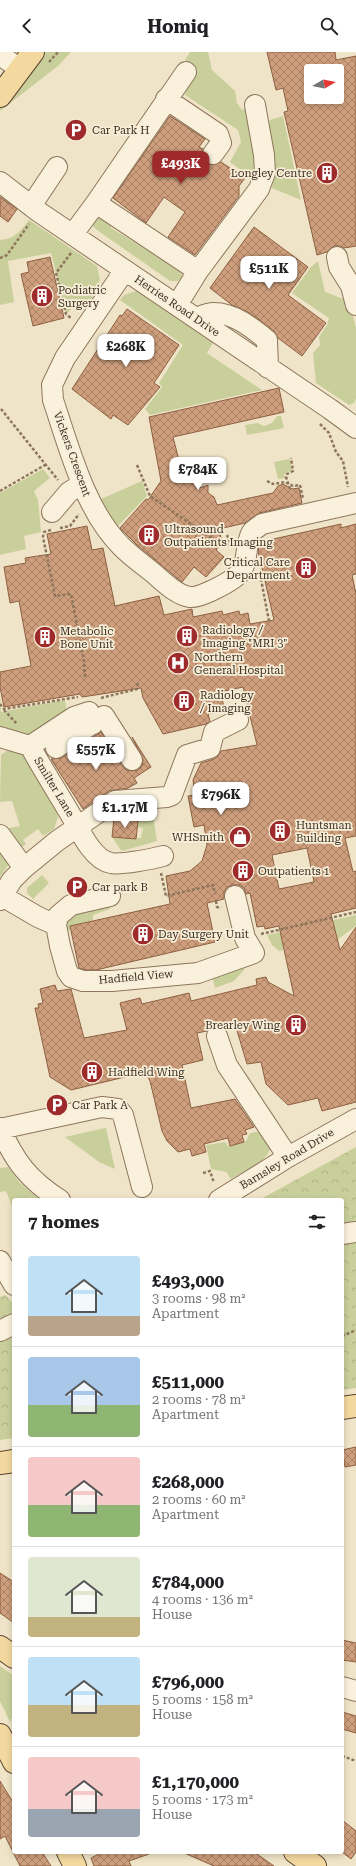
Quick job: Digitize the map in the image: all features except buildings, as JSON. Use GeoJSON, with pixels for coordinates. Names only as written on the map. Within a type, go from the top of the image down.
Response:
{"type":"FeatureCollection","features":[{"type":"Feature","properties":{"kind":"main road"},"geometry":{"type":"LineString","coordinates":[[0,96],[33,52]]}},
{"type":"Feature","properties":{"kind":"main road"},"geometry":{"type":"LineString","coordinates":[[344,1408],[356,1406]]}},
{"type":"Feature","properties":{"kind":"main road"},"geometry":{"type":"LineString","coordinates":[[0,1463],[12,1461]]}},
{"type":"Feature","properties":{"kind":"main road"},"geometry":{"type":"LineString","coordinates":[[0,1647],[12,1656]]}},
{"type":"Feature","properties":{"kind":"main road"},"geometry":{"type":"LineString","coordinates":[[0,1735],[12,1758]]}},
{"type":"Feature","properties":{"kind":"main road"},"geometry":{"type":"LineString","coordinates":[[69,1854],[75,1866]]}},
{"type":"Feature","properties":{"kind":"main road"},"geometry":{"type":"LineString","coordinates":[[298,1854],[315,1866]]}},
{"type":"Feature","properties":{"kind":"street"},"geometry":{"type":"LineString","coordinates":[[0,56],[20,69]]}},
{"type":"Feature","properties":{"kind":"street"},"geometry":{"type":"LineString","coordinates":[[77,237],[96,203],[186,72]]}},
{"type":"Feature","properties":{"kind":"street"},"geometry":{"type":"LineString","coordinates":[[166,99],[218,134],[221,143],[213,154]]}},
{"type":"Feature","properties":{"kind":"street"},"geometry":{"type":"LineString","coordinates":[[177,304],[198,271],[259,189],[265,173],[264,155],[254,105]]}},
{"type":"Feature","properties":{"kind":"street"},"geometry":{"type":"LineString","coordinates":[[35,209],[57,167]]}},
{"type":"Feature","properties":{"kind":"street","name":"Herries Road Drive"},"geometry":{"type":"LineString","coordinates":[[0,182],[35,209],[177,304],[268,368],[354,420]]}},
{"type":"Feature","properties":{"kind":"street"},"geometry":{"type":"LineString","coordinates":[[96,203],[198,271]]}},
{"type":"Feature","properties":{"kind":"street"},"geometry":{"type":"LineString","coordinates":[[337,257],[339,267],[351,286],[356,305]]}},
{"type":"Feature","properties":{"kind":"street","name":"Vickers Crescent"},"geometry":{"type":"LineString","coordinates":[[125,270],[65,358],[52,385],[52,400],[75,488],[91,504],[121,546],[166,584],[181,594],[191,598],[203,594],[234,578],[242,571],[246,561],[239,548],[248,543],[253,531],[262,524],[354,504]]}},
{"type":"Feature","properties":{"kind":"street"},"geometry":{"type":"LineString","coordinates":[[52,512],[75,488]]}},
{"type":"Feature","properties":{"kind":"street"},"geometry":{"type":"LineString","coordinates":[[56,748],[92,712],[104,716],[132,760]]}},
{"type":"Feature","properties":{"kind":"street","name":"Smilter Lane"},"geometry":{"type":"LineString","coordinates":[[30,746],[74,717],[92,712]]}},
{"type":"Feature","properties":{"kind":"street"},"geometry":{"type":"LineString","coordinates":[[110,896],[71,905],[58,916],[56,925],[1,898],[12,880],[24,868],[57,841],[115,801],[172,795],[175,791],[177,780],[187,755],[210,748],[214,732],[238,720]]}},
{"type":"Feature","properties":{"kind":"street","name":"Smilter Lane"},"geometry":{"type":"LineString","coordinates":[[0,738],[30,746],[77,828],[87,843],[103,860],[111,864],[162,866]]}},
{"type":"Feature","properties":{"kind":"street"},"geometry":{"type":"LineString","coordinates":[[0,835],[24,868]]}},
{"type":"Feature","properties":{"kind":"street","name":"Hadfield View"},"geometry":{"type":"LineString","coordinates":[[56,925],[67,971],[71,977],[83,981],[112,981],[198,973],[254,953],[245,938],[234,889]]}},
{"type":"Feature","properties":{"kind":"street"},"geometry":{"type":"LineString","coordinates":[[217,1036],[227,1065],[288,1157]]}},
{"type":"Feature","properties":{"kind":"street"},"geometry":{"type":"LineString","coordinates":[[57,1198],[43,1189],[5,1150],[0,1129],[102,1107],[118,1109],[123,1115],[142,1187]]}},
{"type":"Feature","properties":{"kind":"street","name":"Barnsley Road Drive"},"geometry":{"type":"LineString","coordinates":[[222,1198],[288,1157],[356,1119]]}},
{"type":"Feature","properties":{"kind":"street"},"geometry":{"type":"LineString","coordinates":[[344,1234],[356,1232]]}},
{"type":"Feature","properties":{"kind":"street"},"geometry":{"type":"LineString","coordinates":[[0,1261],[12,1282]]}},
{"type":"Feature","properties":{"kind":"street"},"geometry":{"type":"LineString","coordinates":[[0,1331],[12,1325]]}},
{"type":"Feature","properties":{"kind":"street"},"geometry":{"type":"LineString","coordinates":[[344,1688],[356,1691]]}},
{"type":"Feature","properties":{"kind":"path"},"geometry":{"type":"LineString","coordinates":[[0,258],[7,255],[35,209]]}},
{"type":"Feature","properties":{"kind":"path"},"geometry":{"type":"LineString","coordinates":[[77,237],[56,273],[66,314],[77,324]]}},
{"type":"Feature","properties":{"kind":"path"},"geometry":{"type":"LineString","coordinates":[[1,409],[45,465],[75,488]]}},
{"type":"Feature","properties":{"kind":"path"},"geometry":{"type":"LineString","coordinates":[[318,423],[329,433],[336,452],[343,461],[354,504]]}},
{"type":"Feature","properties":{"kind":"path"},"geometry":{"type":"LineString","coordinates":[[290,489],[286,477],[287,474],[293,471],[292,458]]}},
{"type":"Feature","properties":{"kind":"path"},"geometry":{"type":"LineString","coordinates":[[0,491],[45,465]]}},
{"type":"Feature","properties":{"kind":"path"},"geometry":{"type":"LineString","coordinates":[[138,465],[150,496],[223,546],[239,548],[256,556],[269,621]]}},
{"type":"Feature","properties":{"kind":"path"},"geometry":{"type":"LineString","coordinates":[[267,481],[273,484],[285,482],[293,486],[300,485],[306,514]]}},
{"type":"Feature","properties":{"kind":"path"},"geometry":{"type":"LineString","coordinates":[[85,678],[84,661],[70,594],[55,596],[43,537],[44,532],[70,526],[84,508],[91,504]]}},
{"type":"Feature","properties":{"kind":"path"},"geometry":{"type":"LineString","coordinates":[[227,535],[239,548]]}},
{"type":"Feature","properties":{"kind":"path"},"geometry":{"type":"LineString","coordinates":[[0,704],[4,709],[76,696],[92,712],[137,689],[138,681]]}},
{"type":"Feature","properties":{"kind":"path"},"geometry":{"type":"LineString","coordinates":[[162,866],[166,896],[213,885],[215,894]]}},
{"type":"Feature","properties":{"kind":"path"},"geometry":{"type":"LineString","coordinates":[[245,938],[356,912]]}},
{"type":"Feature","properties":{"kind":"path"},"geometry":{"type":"LineString","coordinates":[[344,1335],[356,1330]]}},
{"type":"Feature","properties":{"kind":"path"},"geometry":{"type":"LineString","coordinates":[[344,1757],[356,1761]]}},
{"type":"Feature","properties":{"kind":"green space"},"geometry":{"type":"Polygon","coordinates":[[[42,52],[71,52],[58,66],[0,111],[0,108],[42,52]]]}},
{"type":"Feature","properties":{"kind":"green space"},"geometry":{"type":"Polygon","coordinates":[[[190,52],[208,52],[212,70],[235,91],[237,103],[242,110],[248,108],[258,161],[254,180],[230,162],[241,142],[238,130],[185,95],[186,89],[198,71],[185,60],[190,52]]]}},
{"type":"Feature","properties":{"kind":"green space"},"geometry":{"type":"Polygon","coordinates":[[[283,116],[301,200],[272,188],[275,165],[268,125],[270,120],[283,116]]]}},
{"type":"Feature","properties":{"kind":"green space"},"geometry":{"type":"Polygon","coordinates":[[[102,212],[109,217],[111,228],[177,268],[183,276],[178,281],[170,281],[97,230],[91,224],[102,212]]]}},
{"type":"Feature","properties":{"kind":"green space"},"geometry":{"type":"Polygon","coordinates":[[[29,220],[97,266],[100,280],[91,300],[79,302],[66,314],[51,253],[8,261],[14,302],[0,305],[0,240],[13,236],[20,231],[29,220]]]}},
{"type":"Feature","properties":{"kind":"green space"},"geometry":{"type":"Polygon","coordinates":[[[318,261],[325,292],[349,301],[356,328],[356,399],[354,403],[349,405],[316,383],[313,353],[320,345],[319,337],[327,325],[329,318],[292,293],[310,268],[318,261]]]}},
{"type":"Feature","properties":{"kind":"green space"},"geometry":{"type":"Polygon","coordinates":[[[136,291],[143,292],[214,341],[207,353],[262,390],[150,415],[145,409],[162,387],[159,383],[183,345],[120,300],[124,295],[136,291]]]}},
{"type":"Feature","properties":{"kind":"green space"},"geometry":{"type":"Polygon","coordinates":[[[277,416],[281,416],[284,428],[247,435],[245,425],[257,423],[264,426],[272,423],[277,416]]]}},
{"type":"Feature","properties":{"kind":"green space"},"geometry":{"type":"Polygon","coordinates":[[[290,459],[292,470],[284,474],[285,478],[278,479],[274,462],[290,459]]]}},
{"type":"Feature","properties":{"kind":"green space"},"geometry":{"type":"Polygon","coordinates":[[[43,469],[50,478],[34,491],[38,500],[41,532],[24,536],[26,549],[0,555],[0,493],[43,469]]]}},
{"type":"Feature","properties":{"kind":"green space"},"geometry":{"type":"Polygon","coordinates":[[[142,481],[147,496],[117,527],[101,499],[142,481]]]}},
{"type":"Feature","properties":{"kind":"green space"},"geometry":{"type":"Polygon","coordinates":[[[0,695],[1,712],[65,700],[67,713],[31,735],[0,730],[0,695]]]}},
{"type":"Feature","properties":{"kind":"green space"},"geometry":{"type":"Polygon","coordinates":[[[9,749],[21,752],[54,801],[58,817],[54,829],[43,836],[38,829],[23,840],[26,844],[19,849],[7,833],[9,828],[20,826],[12,801],[0,802],[1,755],[9,749]]]}},
{"type":"Feature","properties":{"kind":"green space"},"geometry":{"type":"Polygon","coordinates":[[[152,810],[157,841],[122,851],[112,837],[141,838],[143,828],[137,827],[139,811],[152,810]]]}},
{"type":"Feature","properties":{"kind":"green space"},"geometry":{"type":"Polygon","coordinates":[[[0,843],[11,861],[0,877],[0,843]]]}},
{"type":"Feature","properties":{"kind":"green space"},"geometry":{"type":"Polygon","coordinates":[[[42,875],[49,883],[33,899],[27,893],[27,888],[42,875]]]}},
{"type":"Feature","properties":{"kind":"green space"},"geometry":{"type":"Polygon","coordinates":[[[109,903],[110,909],[93,915],[93,920],[71,926],[71,930],[66,930],[66,914],[109,903]]]}},
{"type":"Feature","properties":{"kind":"green space"},"geometry":{"type":"Polygon","coordinates":[[[356,915],[356,926],[337,940],[282,941],[284,950],[279,951],[272,945],[267,935],[356,915]]]}},
{"type":"Feature","properties":{"kind":"green space"},"geometry":{"type":"Polygon","coordinates":[[[239,967],[245,969],[234,981],[215,988],[212,976],[239,967]]]}},
{"type":"Feature","properties":{"kind":"green space"},"geometry":{"type":"Polygon","coordinates":[[[106,1128],[115,1169],[99,1162],[65,1137],[106,1128]]]}},
{"type":"Feature","properties":{"kind":"green space"},"geometry":{"type":"Polygon","coordinates":[[[266,1132],[270,1141],[270,1148],[267,1155],[261,1161],[231,1179],[226,1172],[211,1169],[206,1145],[225,1142],[228,1146],[246,1141],[250,1133],[266,1132]]]}},
{"type":"Feature","properties":{"kind":"green space"},"geometry":{"type":"Polygon","coordinates":[[[356,1147],[356,1388],[344,1390],[344,1198],[263,1198],[356,1147]]]}},
{"type":"Feature","properties":{"kind":"green space"},"geometry":{"type":"Polygon","coordinates":[[[8,1167],[20,1183],[38,1198],[12,1198],[12,1207],[6,1191],[0,1192],[0,1168],[8,1167]]]}},
{"type":"Feature","properties":{"kind":"green space"},"geometry":{"type":"Polygon","coordinates":[[[5,1295],[12,1302],[12,1438],[0,1440],[0,1297],[5,1295]]]}},
{"type":"Feature","properties":{"kind":"green space"},"geometry":{"type":"Polygon","coordinates":[[[0,1666],[12,1675],[12,1718],[10,1722],[0,1701],[0,1666]]]}},
{"type":"Feature","properties":{"kind":"place","name":"Car Park H"},"geometry":{"type":"Point","coordinates":[76,130]}},
{"type":"Feature","properties":{"kind":"place","name":"Longley Centre"},"geometry":{"type":"Point","coordinates":[327,173]}},
{"type":"Feature","properties":{"kind":"place","name":"Podiatric Surgery"},"geometry":{"type":"Point","coordinates":[42,296]}},
{"type":"Feature","properties":{"kind":"place","name":"Ultrasound Outpatients Imaging"},"geometry":{"type":"Point","coordinates":[149,535]}},
{"type":"Feature","properties":{"kind":"place","name":"Critical Care Department"},"geometry":{"type":"Point","coordinates":[306,568]}},
{"type":"Feature","properties":{"kind":"place","name":"Radiology / Imaging \"MRI 3\""},"geometry":{"type":"Point","coordinates":[187,636]}},
{"type":"Feature","properties":{"kind":"place","name":"Metabolic Bone Unit"},"geometry":{"type":"Point","coordinates":[45,637]}},
{"type":"Feature","properties":{"kind":"place","name":"Northern General Hospital"},"geometry":{"type":"Point","coordinates":[178,663]}},
{"type":"Feature","properties":{"kind":"place","name":"Radiology / Imaging"},"geometry":{"type":"Point","coordinates":[184,701]}},
{"type":"Feature","properties":{"kind":"place","name":"Huntsman Building"},"geometry":{"type":"Point","coordinates":[280,831]}},
{"type":"Feature","properties":{"kind":"place","name":"WHSmith"},"geometry":{"type":"Point","coordinates":[240,837]}},
{"type":"Feature","properties":{"kind":"place","name":"Outpatients 1"},"geometry":{"type":"Point","coordinates":[243,871]}},
{"type":"Feature","properties":{"kind":"place","name":"Car park B"},"geometry":{"type":"Point","coordinates":[77,887]}},
{"type":"Feature","properties":{"kind":"place","name":"Day Surgery Unit"},"geometry":{"type":"Point","coordinates":[143,934]}},
{"type":"Feature","properties":{"kind":"place","name":"Brearley Wing"},"geometry":{"type":"Point","coordinates":[296,1025]}},
{"type":"Feature","properties":{"kind":"place","name":"Hadfield Wing"},"geometry":{"type":"Point","coordinates":[92,1072]}},
{"type":"Feature","properties":{"kind":"place","name":"Car Park A"},"geometry":{"type":"Point","coordinates":[57,1105]}}]}
